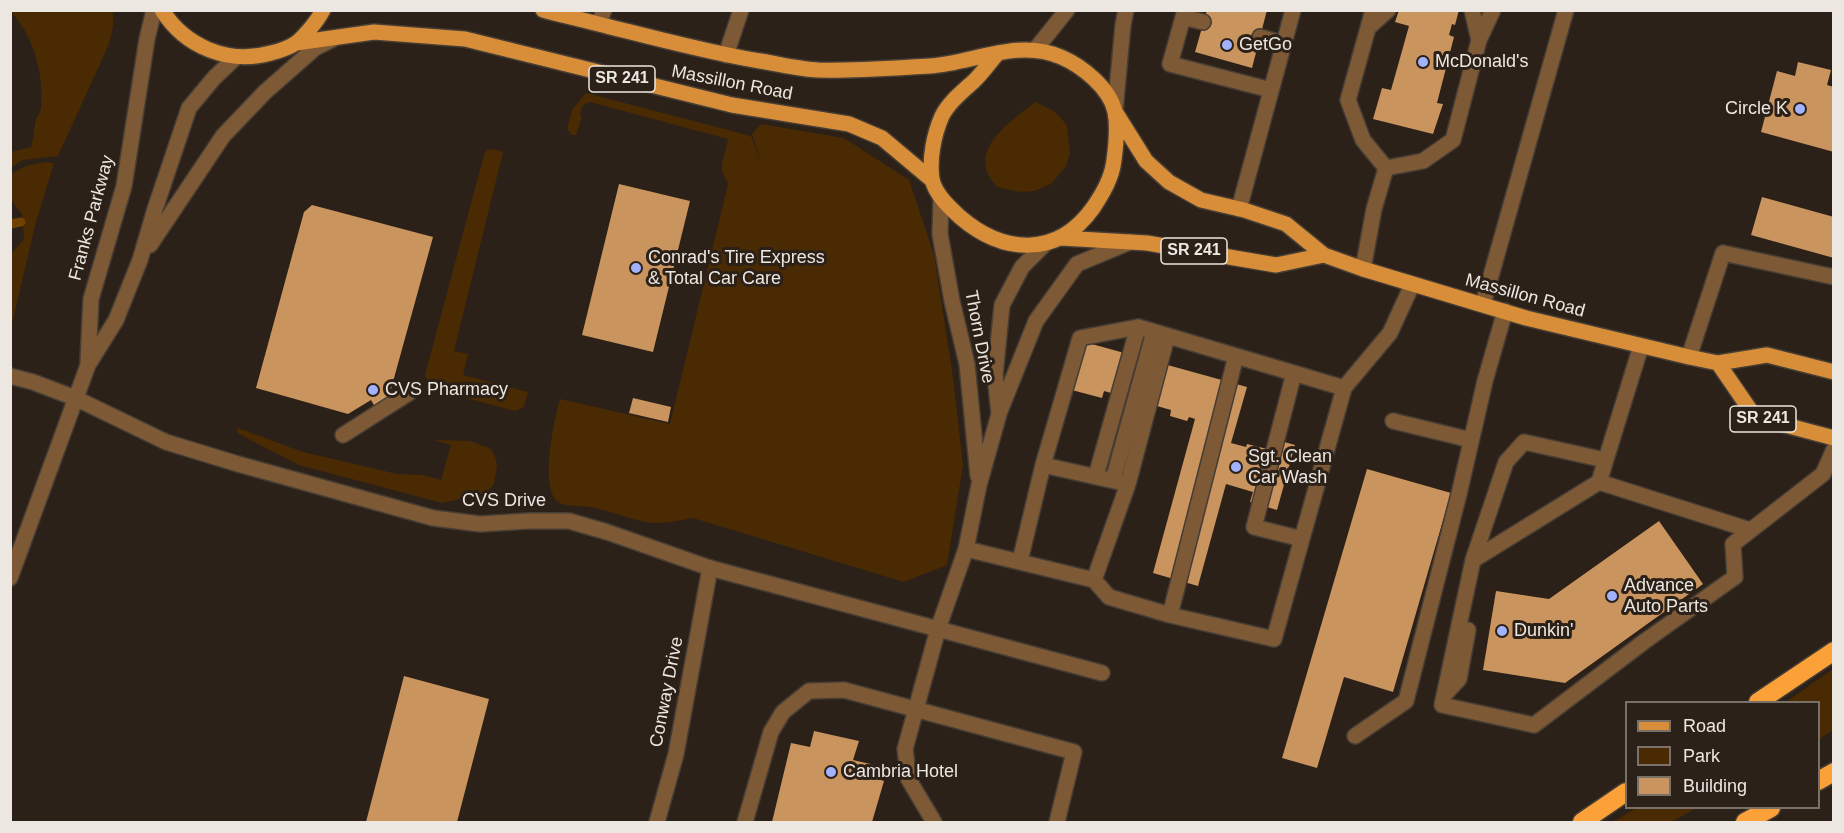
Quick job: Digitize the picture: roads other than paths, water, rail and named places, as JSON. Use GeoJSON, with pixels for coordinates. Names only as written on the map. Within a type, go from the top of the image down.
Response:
{"type":"FeatureCollection","features":[{"type":"Feature","properties":{"kind":"highway"},"geometry":{"type":"LineString","coordinates":[[1759,701],[1833,651]]}},
{"type":"Feature","properties":{"kind":"highway"},"geometry":{"type":"LineString","coordinates":[[1820,780],[1833,772]]}},
{"type":"Feature","properties":{"kind":"highway"},"geometry":{"type":"LineString","coordinates":[[1582,822],[1625,793]]}},
{"type":"Feature","properties":{"kind":"highway"},"geometry":{"type":"LineString","coordinates":[[1745,822],[1768,809]]}},
{"type":"Feature","properties":{"kind":"main road","name":"Massillon Road"},"geometry":{"type":"LineString","coordinates":[[162,10],[169,21],[187,38],[210,51],[236,57],[259,57],[296,43],[374,32],[465,39],[732,105],[849,124],[882,138],[932,180]]}},
{"type":"Feature","properties":{"kind":"main road"},"geometry":{"type":"LineString","coordinates":[[296,43],[323,10]]}},
{"type":"Feature","properties":{"kind":"main road","name":"Massillon Road"},"geometry":{"type":"LineString","coordinates":[[543,10],[601,17],[726,55],[816,70],[934,66],[998,53]]}},
{"type":"Feature","properties":{"kind":"main road"},"geometry":{"type":"LineString","coordinates":[[998,53],[1035,50],[1059,56],[1080,68],[1106,93],[1115,111]]}},
{"type":"Feature","properties":{"kind":"main road","name":"SR 241"},"geometry":{"type":"LineString","coordinates":[[998,53],[943,114],[932,155],[932,180],[941,198],[956,214],[983,235],[1023,246],[1045,244],[1061,238],[1089,213],[1109,180],[1114,161],[1115,111]]}},
{"type":"Feature","properties":{"kind":"main road","name":"Massillon Road"},"geometry":{"type":"LineString","coordinates":[[1115,111],[1146,160],[1169,182],[1202,200],[1286,224],[1324,255],[1412,285],[1641,346],[1718,363],[1767,355],[1833,372]]}},
{"type":"Feature","properties":{"kind":"main road","name":"SR 241"},"geometry":{"type":"LineString","coordinates":[[1061,238],[1147,243],[1276,265],[1324,255]]}},
{"type":"Feature","properties":{"kind":"main road","name":"SR 241"},"geometry":{"type":"LineString","coordinates":[[1718,363],[1755,417],[1833,438]]}},
{"type":"Feature","properties":{"kind":"street","name":"Franks Parkway"},"geometry":{"type":"LineString","coordinates":[[88,365],[91,299],[124,186],[147,39],[154,10]]}},
{"type":"Feature","properties":{"kind":"street"},"geometry":{"type":"LineString","coordinates":[[726,55],[741,10]]}},
{"type":"Feature","properties":{"kind":"street"},"geometry":{"type":"LineString","coordinates":[[1035,50],[1066,10]]}},
{"type":"Feature","properties":{"kind":"street"},"geometry":{"type":"LineString","coordinates":[[1115,111],[1126,10]]}},
{"type":"Feature","properties":{"kind":"street"},"geometry":{"type":"LineString","coordinates":[[1239,209],[1293,10]]}},
{"type":"Feature","properties":{"kind":"street"},"geometry":{"type":"LineString","coordinates":[[1373,10],[1348,100],[1363,140],[1386,168]]}},
{"type":"Feature","properties":{"kind":"street"},"geometry":{"type":"LineString","coordinates":[[1368,28],[1388,10]]}},
{"type":"Feature","properties":{"kind":"street"},"geometry":{"type":"LineString","coordinates":[[1472,10],[1479,40]]}},
{"type":"Feature","properties":{"kind":"street"},"geometry":{"type":"LineString","coordinates":[[1386,168],[1423,161],[1453,140],[1479,40],[1493,10]]}},
{"type":"Feature","properties":{"kind":"street"},"geometry":{"type":"LineString","coordinates":[[1483,304],[1566,10]]}},
{"type":"Feature","properties":{"kind":"street"},"geometry":{"type":"LineString","coordinates":[[1203,22],[1184,14],[1170,64],[1271,90]]}},
{"type":"Feature","properties":{"kind":"street"},"geometry":{"type":"LineString","coordinates":[[140,260],[223,136],[265,92],[315,48],[338,36]]}},
{"type":"Feature","properties":{"kind":"street"},"geometry":{"type":"LineString","coordinates":[[1260,37],[1284,44]]}},
{"type":"Feature","properties":{"kind":"street","name":"Franks Parkway"},"geometry":{"type":"LineString","coordinates":[[10,578],[88,365],[116,320],[140,260],[189,108],[214,78],[236,57]]}},
{"type":"Feature","properties":{"kind":"street"},"geometry":{"type":"LineString","coordinates":[[1363,269],[1374,209],[1386,168]]}},
{"type":"Feature","properties":{"kind":"street","name":"Thorn Drive"},"geometry":{"type":"LineString","coordinates":[[941,198],[940,234],[952,301],[967,364],[979,485]]}},
{"type":"Feature","properties":{"kind":"street","name":"Thorn Drive"},"geometry":{"type":"LineString","coordinates":[[934,822],[909,780],[904,749],[938,629],[966,549],[979,485],[999,414],[1036,321],[1077,264],[1130,242]]}},
{"type":"Feature","properties":{"kind":"street","name":"Thorn Drive"},"geometry":{"type":"LineString","coordinates":[[999,414],[995,375],[1002,305],[1022,267],[1045,244]]}},
{"type":"Feature","properties":{"kind":"street"},"geometry":{"type":"LineString","coordinates":[[1689,357],[1723,254],[1833,277]]}},
{"type":"Feature","properties":{"kind":"street"},"geometry":{"type":"LineString","coordinates":[[966,549],[1094,580],[1109,597],[1170,615],[1274,639],[1344,388],[1390,333],[1412,285]]}},
{"type":"Feature","properties":{"kind":"street"},"geometry":{"type":"LineString","coordinates":[[1355,736],[1406,701],[1485,381],[1505,311]]}},
{"type":"Feature","properties":{"kind":"street"},"geometry":{"type":"LineString","coordinates":[[1020,561],[1043,465],[1080,338],[1138,327],[1344,388]]}},
{"type":"Feature","properties":{"kind":"street"},"geometry":{"type":"LineString","coordinates":[[1096,476],[1138,327]]}},
{"type":"Feature","properties":{"kind":"street"},"geometry":{"type":"LineString","coordinates":[[1094,580],[1161,334]]}},
{"type":"Feature","properties":{"kind":"street"},"geometry":{"type":"LineString","coordinates":[[1472,567],[1599,482],[1641,346]]}},
{"type":"Feature","properties":{"kind":"street"},"geometry":{"type":"LineString","coordinates":[[1170,615],[1236,356]]}},
{"type":"Feature","properties":{"kind":"street"},"geometry":{"type":"LineString","coordinates":[[1294,373],[1254,526],[1302,539]]}},
{"type":"Feature","properties":{"kind":"street","name":"CVS Drive"},"geometry":{"type":"LineString","coordinates":[[10,376],[75,398],[166,442],[433,518],[480,524],[569,521],[710,568],[1102,673]]}},
{"type":"Feature","properties":{"kind":"street"},"geometry":{"type":"LineString","coordinates":[[343,435],[409,393]]}},
{"type":"Feature","properties":{"kind":"street"},"geometry":{"type":"LineString","coordinates":[[1393,421],[1471,440]]}},
{"type":"Feature","properties":{"kind":"street"},"geometry":{"type":"LineString","coordinates":[[1605,460],[1524,442],[1506,462],[1472,567],[1442,705],[1534,725],[1645,640],[1735,577],[1733,544],[1823,474],[1833,449]]}},
{"type":"Feature","properties":{"kind":"street"},"geometry":{"type":"LineString","coordinates":[[1043,465],[1120,482]]}},
{"type":"Feature","properties":{"kind":"street"},"geometry":{"type":"LineString","coordinates":[[1599,482],[1750,530]]}},
{"type":"Feature","properties":{"kind":"street","name":"Conway Drive"},"geometry":{"type":"LineString","coordinates":[[657,822],[676,754],[710,568]]}},
{"type":"Feature","properties":{"kind":"street"},"geometry":{"type":"LineString","coordinates":[[745,822],[771,732],[783,712],[809,691],[844,690],[1074,752],[1057,822]]}},
{"type":"Feature","properties":{"kind":"waterway"},"geometry":{"type":"LineString","coordinates":[[10,224],[21,222]]}},
{"type":"Feature","properties":{"kind":"place","name":"GetGo"},"geometry":{"type":"Point","coordinates":[1227,45]}},
{"type":"Feature","properties":{"kind":"place","name":"McDonald's"},"geometry":{"type":"Point","coordinates":[1423,62]}},
{"type":"Feature","properties":{"kind":"place","name":"Circle K"},"geometry":{"type":"Point","coordinates":[1800,109]}},
{"type":"Feature","properties":{"kind":"place","name":"Conrad's Tire Express & Total Car Care"},"geometry":{"type":"Point","coordinates":[636,268]}},
{"type":"Feature","properties":{"kind":"place","name":"CVS Pharmacy"},"geometry":{"type":"Point","coordinates":[373,390]}},
{"type":"Feature","properties":{"kind":"place","name":"Sgt. Clean Car Wash"},"geometry":{"type":"Point","coordinates":[1236,467]}},
{"type":"Feature","properties":{"kind":"place","name":"Advance Auto Parts"},"geometry":{"type":"Point","coordinates":[1612,596]}},
{"type":"Feature","properties":{"kind":"place","name":"Dunkin'"},"geometry":{"type":"Point","coordinates":[1502,631]}},
{"type":"Feature","properties":{"kind":"place","name":"Cambria Hotel"},"geometry":{"type":"Point","coordinates":[831,772]}}]}
